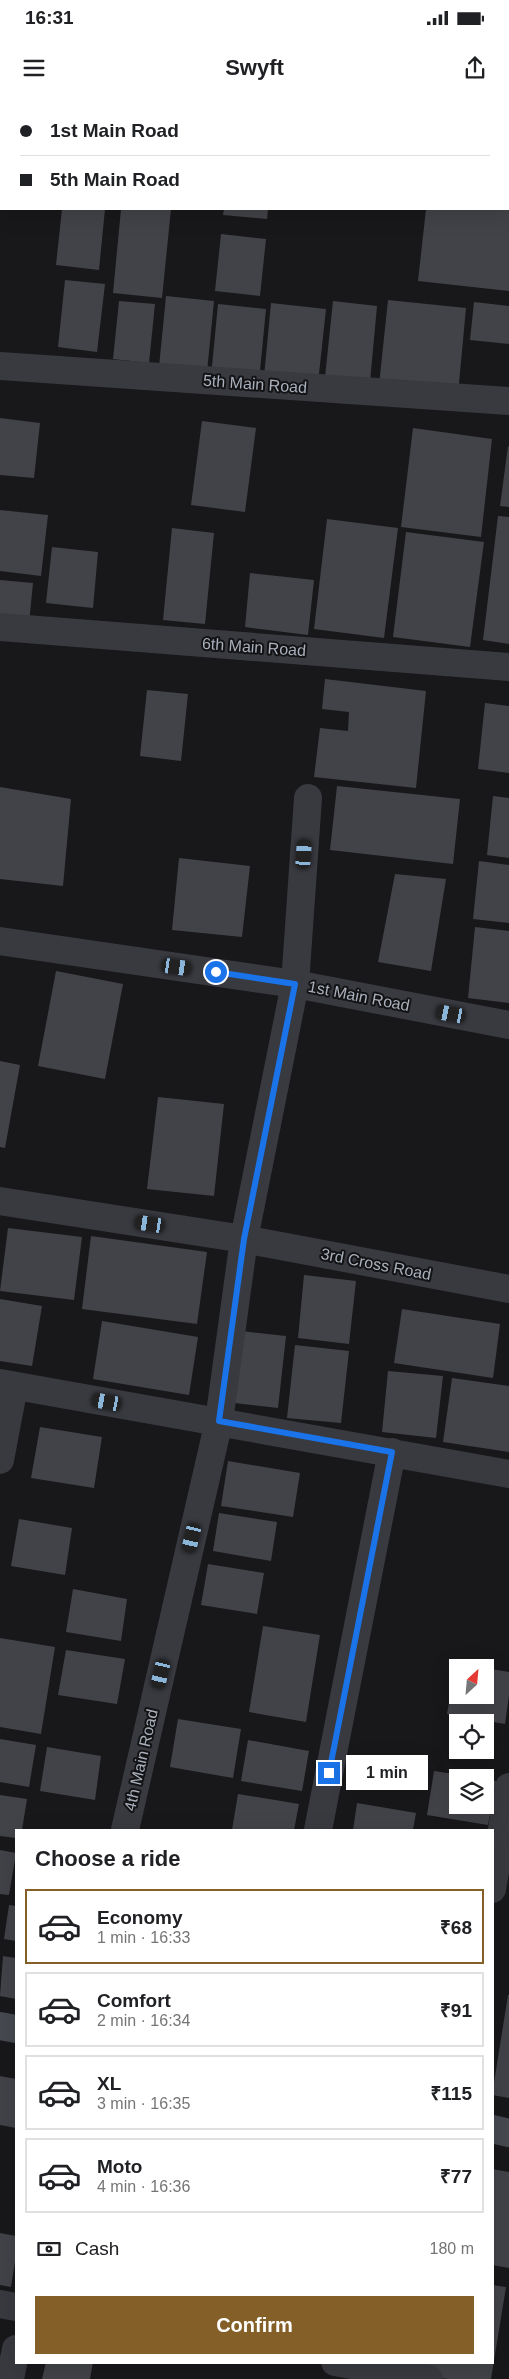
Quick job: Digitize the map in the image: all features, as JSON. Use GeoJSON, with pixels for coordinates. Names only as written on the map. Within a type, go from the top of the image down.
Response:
{"type":"FeatureCollection","features":[{"type":"Feature","properties":{"kind":"street","name":"5th Main Road"},"geometry":{"type":"LineString","coordinates":[[0,366],[509,401]]}},
{"type":"Feature","properties":{"kind":"street","name":"6th Main Road"},"geometry":{"type":"LineString","coordinates":[[0,627],[509,667]]}},
{"type":"Feature","properties":{"kind":"street","name":"4th Main Road"},"geometry":{"type":"LineString","coordinates":[[125,1829],[219,1421],[244,1239],[295,984],[308,798]]}},
{"type":"Feature","properties":{"kind":"street","name":"1st Main Road"},"geometry":{"type":"LineString","coordinates":[[0,941],[295,984],[509,1025]]}},
{"type":"Feature","properties":{"kind":"street","name":"3rd Cross Road"},"geometry":{"type":"LineString","coordinates":[[0,1201],[244,1239],[509,1289]]}},
{"type":"Feature","properties":{"kind":"street"},"geometry":{"type":"LineString","coordinates":[[0,1460],[7,1384],[509,1474]]}},
{"type":"Feature","properties":{"kind":"street"},"geometry":{"type":"LineString","coordinates":[[318,1829],[392,1452]]}},
{"type":"Feature","properties":{"kind":"street"},"geometry":{"type":"LineString","coordinates":[[494,1877],[509,1787]]}},
{"type":"Feature","properties":{"kind":"street"},"geometry":{"type":"LineString","coordinates":[[0,2026],[15,2029]]}},
{"type":"Feature","properties":{"kind":"street"},"geometry":{"type":"LineString","coordinates":[[494,2129],[509,2133]]}},
{"type":"Feature","properties":{"kind":"street"},"geometry":{"type":"LineString","coordinates":[[0,2304],[15,2307]]}},
{"type":"Feature","properties":{"kind":"street"},"geometry":{"type":"LineString","coordinates":[[10,2379],[15,2354]]}},
{"type":"Feature","properties":{"kind":"street"},"geometry":{"type":"LineString","coordinates":[[346,2364],[429,2379]]}},
{"type":"Feature","properties":{"kind":"building"},"geometry":{"type":"Polygon","coordinates":[[[62,210],[105,210],[99,270],[56,265],[62,210]]]}},
{"type":"Feature","properties":{"kind":"building"},"geometry":{"type":"Polygon","coordinates":[[[121,210],[171,210],[162,298],[113,293],[121,210]]]}},
{"type":"Feature","properties":{"kind":"building"},"geometry":{"type":"Polygon","coordinates":[[[224,210],[268,210],[267,219],[223,215],[224,210]]]}},
{"type":"Feature","properties":{"kind":"building"},"geometry":{"type":"Polygon","coordinates":[[[426,210],[509,210],[509,291],[418,281],[426,210]]]}},
{"type":"Feature","properties":{"kind":"building"},"geometry":{"type":"Polygon","coordinates":[[[221,234],[266,239],[260,296],[215,291],[221,234]]]}},
{"type":"Feature","properties":{"kind":"building"},"geometry":{"type":"Polygon","coordinates":[[[65,280],[105,284],[97,352],[58,347],[65,280]]]}},
{"type":"Feature","properties":{"kind":"building"},"geometry":{"type":"Polygon","coordinates":[[[166,296],[214,301],[207,372],[159,367],[166,296]]]}},
{"type":"Feature","properties":{"kind":"building"},"geometry":{"type":"Polygon","coordinates":[[[388,300],[466,308],[458,394],[379,385],[388,300]]]}},
{"type":"Feature","properties":{"kind":"building"},"geometry":{"type":"Polygon","coordinates":[[[119,301],[155,304],[149,363],[113,359],[119,301]]]}},
{"type":"Feature","properties":{"kind":"building"},"geometry":{"type":"Polygon","coordinates":[[[333,301],[377,306],[370,382],[325,377],[333,301]]]}},
{"type":"Feature","properties":{"kind":"building"},"geometry":{"type":"Polygon","coordinates":[[[474,302],[509,306],[509,344],[470,340],[474,302]]]}},
{"type":"Feature","properties":{"kind":"building"},"geometry":{"type":"Polygon","coordinates":[[[271,303],[326,309],[318,383],[264,377],[271,303]]]}},
{"type":"Feature","properties":{"kind":"building"},"geometry":{"type":"Polygon","coordinates":[[[218,304],[266,309],[259,381],[211,376],[218,304]]]}},
{"type":"Feature","properties":{"kind":"building"},"geometry":{"type":"Polygon","coordinates":[[[0,418],[40,423],[34,478],[0,475],[0,418]]]}},
{"type":"Feature","properties":{"kind":"building"},"geometry":{"type":"Polygon","coordinates":[[[202,421],[256,428],[245,512],[191,505],[202,421]]]}},
{"type":"Feature","properties":{"kind":"building"},"geometry":{"type":"Polygon","coordinates":[[[413,428],[492,439],[481,537],[401,527],[413,428]]]}},
{"type":"Feature","properties":{"kind":"building"},"geometry":{"type":"Polygon","coordinates":[[[509,447],[509,507],[500,506],[509,447]]]}},
{"type":"Feature","properties":{"kind":"building"},"geometry":{"type":"Polygon","coordinates":[[[0,510],[48,515],[41,576],[0,571],[0,510]]]}},
{"type":"Feature","properties":{"kind":"building"},"geometry":{"type":"Polygon","coordinates":[[[498,516],[509,517],[509,644],[483,640],[498,516]]]}},
{"type":"Feature","properties":{"kind":"building"},"geometry":{"type":"Polygon","coordinates":[[[327,519],[398,528],[384,638],[314,629],[327,519]]]}},
{"type":"Feature","properties":{"kind":"building"},"geometry":{"type":"Polygon","coordinates":[[[172,528],[214,533],[205,624],[163,620],[172,528]]]}},
{"type":"Feature","properties":{"kind":"building"},"geometry":{"type":"Polygon","coordinates":[[[406,532],[484,542],[470,647],[393,637],[406,532]]]}},
{"type":"Feature","properties":{"kind":"building"},"geometry":{"type":"Polygon","coordinates":[[[52,547],[98,552],[93,608],[46,603],[52,547]]]}},
{"type":"Feature","properties":{"kind":"building"},"geometry":{"type":"Polygon","coordinates":[[[250,573],[314,580],[308,635],[245,627],[250,573]]]}},
{"type":"Feature","properties":{"kind":"building"},"geometry":{"type":"Polygon","coordinates":[[[0,580],[33,583],[29,623],[0,620],[0,580]]]}},
{"type":"Feature","properties":{"kind":"building"},"geometry":{"type":"Polygon","coordinates":[[[325,679],[426,691],[416,788],[314,777],[320,728],[348,731],[349,712],[322,709],[325,679]]]}},
{"type":"Feature","properties":{"kind":"building"},"geometry":{"type":"Polygon","coordinates":[[[147,690],[188,694],[181,761],[140,756],[147,690]]]}},
{"type":"Feature","properties":{"kind":"building"},"geometry":{"type":"Polygon","coordinates":[[[485,703],[509,706],[509,773],[478,769],[485,703]]]}},
{"type":"Feature","properties":{"kind":"building"},"geometry":{"type":"Polygon","coordinates":[[[337,786],[460,799],[453,864],[330,850],[337,786]]]}},
{"type":"Feature","properties":{"kind":"building"},"geometry":{"type":"Polygon","coordinates":[[[0,787],[71,799],[63,886],[0,879],[0,787]]]}},
{"type":"Feature","properties":{"kind":"building"},"geometry":{"type":"Polygon","coordinates":[[[493,796],[509,798],[509,858],[487,855],[493,796]]]}},
{"type":"Feature","properties":{"kind":"building"},"geometry":{"type":"Polygon","coordinates":[[[179,858],[250,866],[242,937],[172,930],[179,858]]]}},
{"type":"Feature","properties":{"kind":"building"},"geometry":{"type":"Polygon","coordinates":[[[479,861],[509,865],[509,923],[473,919],[479,861]]]}},
{"type":"Feature","properties":{"kind":"building"},"geometry":{"type":"Polygon","coordinates":[[[395,874],[446,879],[431,971],[378,962],[395,874]]]}},
{"type":"Feature","properties":{"kind":"building"},"geometry":{"type":"Polygon","coordinates":[[[475,927],[509,931],[509,1003],[468,998],[475,927]]]}},
{"type":"Feature","properties":{"kind":"building"},"geometry":{"type":"Polygon","coordinates":[[[56,971],[123,984],[105,1079],[38,1066],[56,971]]]}},
{"type":"Feature","properties":{"kind":"building"},"geometry":{"type":"Polygon","coordinates":[[[0,1061],[20,1065],[5,1148],[0,1147],[0,1061]]]}},
{"type":"Feature","properties":{"kind":"building"},"geometry":{"type":"Polygon","coordinates":[[[158,1097],[224,1104],[214,1196],[147,1189],[158,1097]]]}},
{"type":"Feature","properties":{"kind":"building"},"geometry":{"type":"Polygon","coordinates":[[[8,1228],[82,1237],[74,1300],[0,1291],[8,1228]]]}},
{"type":"Feature","properties":{"kind":"building"},"geometry":{"type":"Polygon","coordinates":[[[91,1236],[207,1252],[197,1324],[82,1309],[91,1236]]]}},
{"type":"Feature","properties":{"kind":"building"},"geometry":{"type":"Polygon","coordinates":[[[304,1275],[356,1281],[349,1344],[298,1338],[304,1275]]]}},
{"type":"Feature","properties":{"kind":"building"},"geometry":{"type":"Polygon","coordinates":[[[0,1299],[42,1306],[32,1366],[0,1361],[0,1299]]]}},
{"type":"Feature","properties":{"kind":"building"},"geometry":{"type":"Polygon","coordinates":[[[402,1309],[500,1324],[493,1378],[394,1363],[402,1309]]]}},
{"type":"Feature","properties":{"kind":"building"},"geometry":{"type":"Polygon","coordinates":[[[102,1321],[198,1337],[189,1395],[93,1379],[102,1321]]]}},
{"type":"Feature","properties":{"kind":"building"},"geometry":{"type":"Polygon","coordinates":[[[241,1331],[286,1336],[278,1408],[234,1403],[241,1331]]]}},
{"type":"Feature","properties":{"kind":"building"},"geometry":{"type":"Polygon","coordinates":[[[295,1345],[349,1351],[341,1423],[287,1418],[295,1345]]]}},
{"type":"Feature","properties":{"kind":"building"},"geometry":{"type":"Polygon","coordinates":[[[388,1371],[443,1376],[436,1438],[382,1432],[388,1371]]]}},
{"type":"Feature","properties":{"kind":"building"},"geometry":{"type":"Polygon","coordinates":[[[452,1378],[509,1386],[509,1452],[443,1442],[452,1378]]]}},
{"type":"Feature","properties":{"kind":"building"},"geometry":{"type":"Polygon","coordinates":[[[40,1427],[102,1437],[94,1488],[31,1478],[40,1427]]]}},
{"type":"Feature","properties":{"kind":"building"},"geometry":{"type":"Polygon","coordinates":[[[228,1461],[300,1473],[293,1517],[221,1506],[228,1461]]]}},
{"type":"Feature","properties":{"kind":"building"},"geometry":{"type":"Polygon","coordinates":[[[219,1513],[277,1522],[271,1561],[213,1551],[219,1513]]]}},
{"type":"Feature","properties":{"kind":"building"},"geometry":{"type":"Polygon","coordinates":[[[19,1519],[72,1528],[65,1575],[11,1566],[19,1519]]]}},
{"type":"Feature","properties":{"kind":"building"},"geometry":{"type":"Polygon","coordinates":[[[208,1564],[264,1573],[257,1614],[201,1605],[208,1564]]]}},
{"type":"Feature","properties":{"kind":"building"},"geometry":{"type":"Polygon","coordinates":[[[73,1589],[127,1599],[121,1641],[66,1632],[73,1589]]]}},
{"type":"Feature","properties":{"kind":"building"},"geometry":{"type":"Polygon","coordinates":[[[263,1626],[320,1635],[306,1722],[249,1712],[263,1626]]]}},
{"type":"Feature","properties":{"kind":"building"},"geometry":{"type":"Polygon","coordinates":[[[0,1638],[55,1647],[41,1734],[0,1727],[0,1638]]]}},
{"type":"Feature","properties":{"kind":"building"},"geometry":{"type":"Polygon","coordinates":[[[66,1650],[125,1659],[117,1704],[58,1695],[66,1650]]]}},
{"type":"Feature","properties":{"kind":"building"},"geometry":{"type":"Polygon","coordinates":[[[494,1670],[509,1672],[509,1695],[505,1724],[494,1722],[494,1714],[447,1714],[449,1703],[494,1704],[494,1670]]]}},
{"type":"Feature","properties":{"kind":"building"},"geometry":{"type":"Polygon","coordinates":[[[178,1719],[241,1729],[233,1778],[170,1767],[178,1719]]]}},
{"type":"Feature","properties":{"kind":"building"},"geometry":{"type":"Polygon","coordinates":[[[0,1739],[36,1745],[29,1787],[0,1782],[0,1739]]]}},
{"type":"Feature","properties":{"kind":"building"},"geometry":{"type":"Polygon","coordinates":[[[248,1740],[309,1751],[302,1791],[241,1781],[248,1740]]]}},
{"type":"Feature","properties":{"kind":"building"},"geometry":{"type":"Polygon","coordinates":[[[47,1747],[101,1756],[95,1800],[40,1791],[47,1747]]]}},
{"type":"Feature","properties":{"kind":"building"},"geometry":{"type":"Polygon","coordinates":[[[434,1771],[449,1773],[449,1814],[490,1814],[488,1825],[427,1815],[434,1771]]]}},
{"type":"Feature","properties":{"kind":"building"},"geometry":{"type":"Polygon","coordinates":[[[238,1794],[299,1804],[294,1829],[232,1829],[238,1794]]]}},
{"type":"Feature","properties":{"kind":"building"},"geometry":{"type":"Polygon","coordinates":[[[0,1795],[27,1799],[22,1829],[15,1829],[15,1838],[0,1836],[0,1795]]]}},
{"type":"Feature","properties":{"kind":"building"},"geometry":{"type":"Polygon","coordinates":[[[357,1803],[416,1813],[413,1829],[353,1829],[357,1803]]]}},
{"type":"Feature","properties":{"kind":"building"},"geometry":{"type":"Polygon","coordinates":[[[0,1850],[15,1853],[15,1859],[9,1895],[0,1894],[0,1850]]]}},
{"type":"Feature","properties":{"kind":"building"},"geometry":{"type":"Polygon","coordinates":[[[9,1905],[15,1906],[15,1941],[4,1939],[9,1905]]]}},
{"type":"Feature","properties":{"kind":"building"},"geometry":{"type":"Polygon","coordinates":[[[3,1956],[15,1958],[15,1999],[0,1996],[3,1956]]]}},
{"type":"Feature","properties":{"kind":"building"},"geometry":{"type":"Polygon","coordinates":[[[509,1995],[509,2098],[494,2095],[494,2082],[509,1995]]]}},
{"type":"Feature","properties":{"kind":"building"},"geometry":{"type":"Polygon","coordinates":[[[0,2076],[15,2079],[15,2128],[0,2125],[0,2076]]]}},
{"type":"Feature","properties":{"kind":"building"},"geometry":{"type":"Polygon","coordinates":[[[494,2169],[509,2172],[509,2268],[494,2265],[494,2169]]]}},
{"type":"Feature","properties":{"kind":"building"},"geometry":{"type":"Polygon","coordinates":[[[0,2233],[15,2236],[15,2261],[11,2287],[0,2285],[0,2233]]]}},
{"type":"Feature","properties":{"kind":"building"},"geometry":{"type":"Polygon","coordinates":[[[494,2285],[506,2287],[494,2361],[494,2285]]]}},
{"type":"Feature","properties":{"kind":"building"},"geometry":{"type":"Polygon","coordinates":[[[46,2364],[93,2364],[90,2379],[42,2379],[46,2364]]]}},
{"type":"Feature","properties":{"kind":"building"},"geometry":{"type":"Polygon","coordinates":[[[425,2364],[493,2364],[491,2379],[448,2379],[423,2375],[425,2364]]]}},
{"type":"Feature","properties":{"kind":"route"},"geometry":{"type":"LineString","coordinates":[[216,972],[295,984],[244,1239],[219,1421],[392,1452],[329,1773]]}}]}
